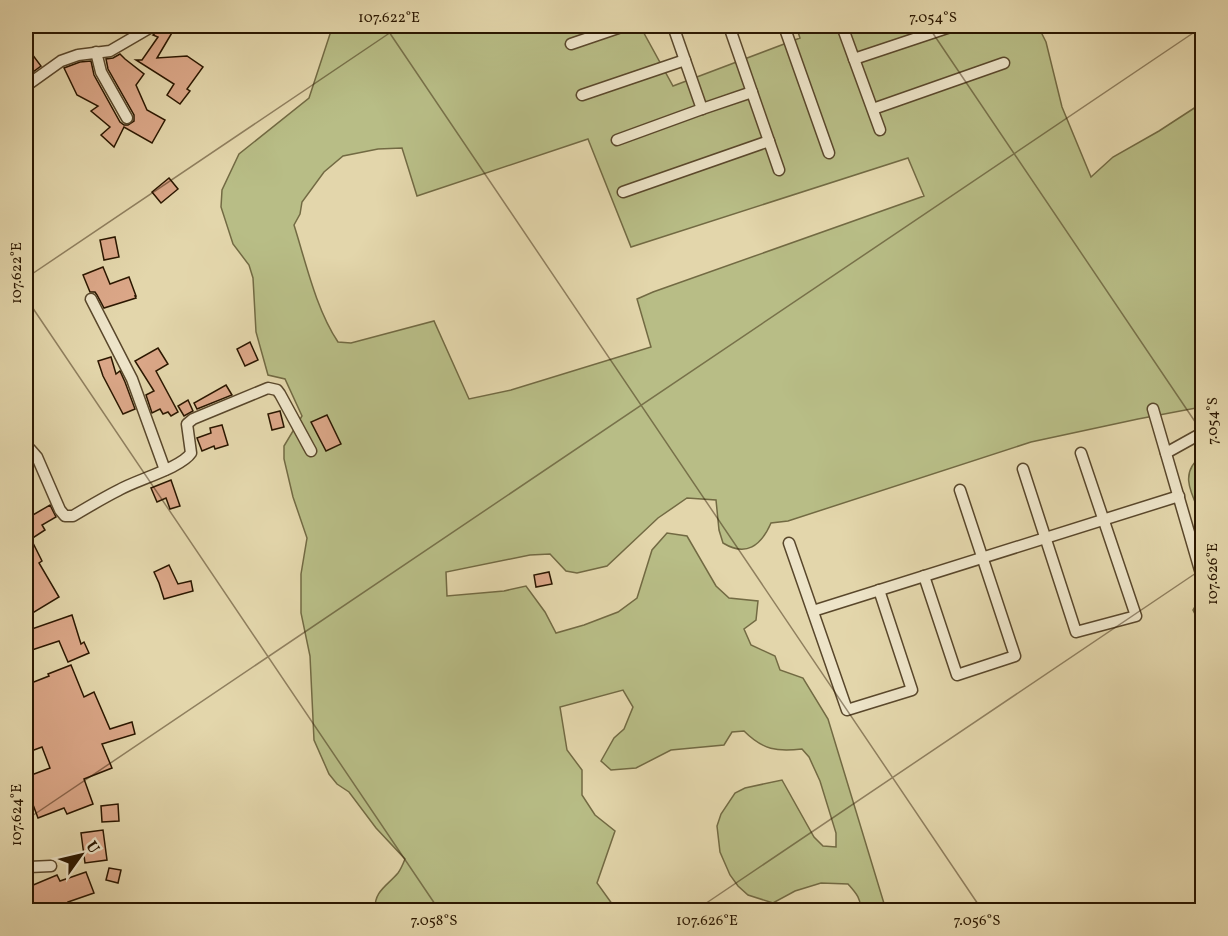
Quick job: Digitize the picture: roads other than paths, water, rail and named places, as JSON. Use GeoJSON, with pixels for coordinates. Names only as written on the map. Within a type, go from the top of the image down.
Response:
{"type":"FeatureCollection","features":[{"type":"Feature","properties":{"kind":"street"},"geometry":{"type":"LineString","coordinates":[[26,86],[61,61],[78,55],[110,51],[153,26]]}},
{"type":"Feature","properties":{"kind":"street"},"geometry":{"type":"LineString","coordinates":[[570,44],[624,26]]}},
{"type":"Feature","properties":{"kind":"street"},"geometry":{"type":"LineString","coordinates":[[673,26],[702,109]]}},
{"type":"Feature","properties":{"kind":"street"},"geometry":{"type":"LineString","coordinates":[[729,26],[779,170]]}},
{"type":"Feature","properties":{"kind":"street"},"geometry":{"type":"LineString","coordinates":[[784,26],[829,153]]}},
{"type":"Feature","properties":{"kind":"street"},"geometry":{"type":"LineString","coordinates":[[842,26],[880,130]]}},
{"type":"Feature","properties":{"kind":"street"},"geometry":{"type":"LineString","coordinates":[[854,59],[953,26]]}},
{"type":"Feature","properties":{"kind":"street"},"geometry":{"type":"LineString","coordinates":[[96,52],[101,72],[128,118]]}},
{"type":"Feature","properties":{"kind":"street"},"geometry":{"type":"LineString","coordinates":[[582,95],[685,60]]}},
{"type":"Feature","properties":{"kind":"street"},"geometry":{"type":"LineString","coordinates":[[873,109],[1004,63]]}},
{"type":"Feature","properties":{"kind":"street"},"geometry":{"type":"LineString","coordinates":[[617,140],[752,92]]}},
{"type":"Feature","properties":{"kind":"street"},"geometry":{"type":"LineString","coordinates":[[623,192],[769,141]]}},
{"type":"Feature","properties":{"kind":"street"},"geometry":{"type":"LineString","coordinates":[[91,299],[132,380],[165,470]]}},
{"type":"Feature","properties":{"kind":"street"},"geometry":{"type":"LineString","coordinates":[[26,448],[34,452],[37,457],[60,510],[65,516],[73,516],[120,489],[183,461],[191,453],[187,427],[189,421],[268,388],[277,390],[280,394],[311,451]]}},
{"type":"Feature","properties":{"kind":"street"},"geometry":{"type":"LineString","coordinates":[[1154,409],[1203,577]]}},
{"type":"Feature","properties":{"kind":"street"},"geometry":{"type":"LineString","coordinates":[[1166,453],[1203,434]]}},
{"type":"Feature","properties":{"kind":"street"},"geometry":{"type":"LineString","coordinates":[[1023,469],[1076,632],[1136,616],[1081,453]]}},
{"type":"Feature","properties":{"kind":"street"},"geometry":{"type":"LineString","coordinates":[[924,576],[957,675],[1015,656],[960,490]]}},
{"type":"Feature","properties":{"kind":"street"},"geometry":{"type":"LineString","coordinates":[[813,611],[1179,495]]}},
{"type":"Feature","properties":{"kind":"street"},"geometry":{"type":"LineString","coordinates":[[789,543],[847,710],[912,690],[879,590]]}},
{"type":"Feature","properties":{"kind":"street"},"geometry":{"type":"LineString","coordinates":[[26,869],[51,866]]}}]}
